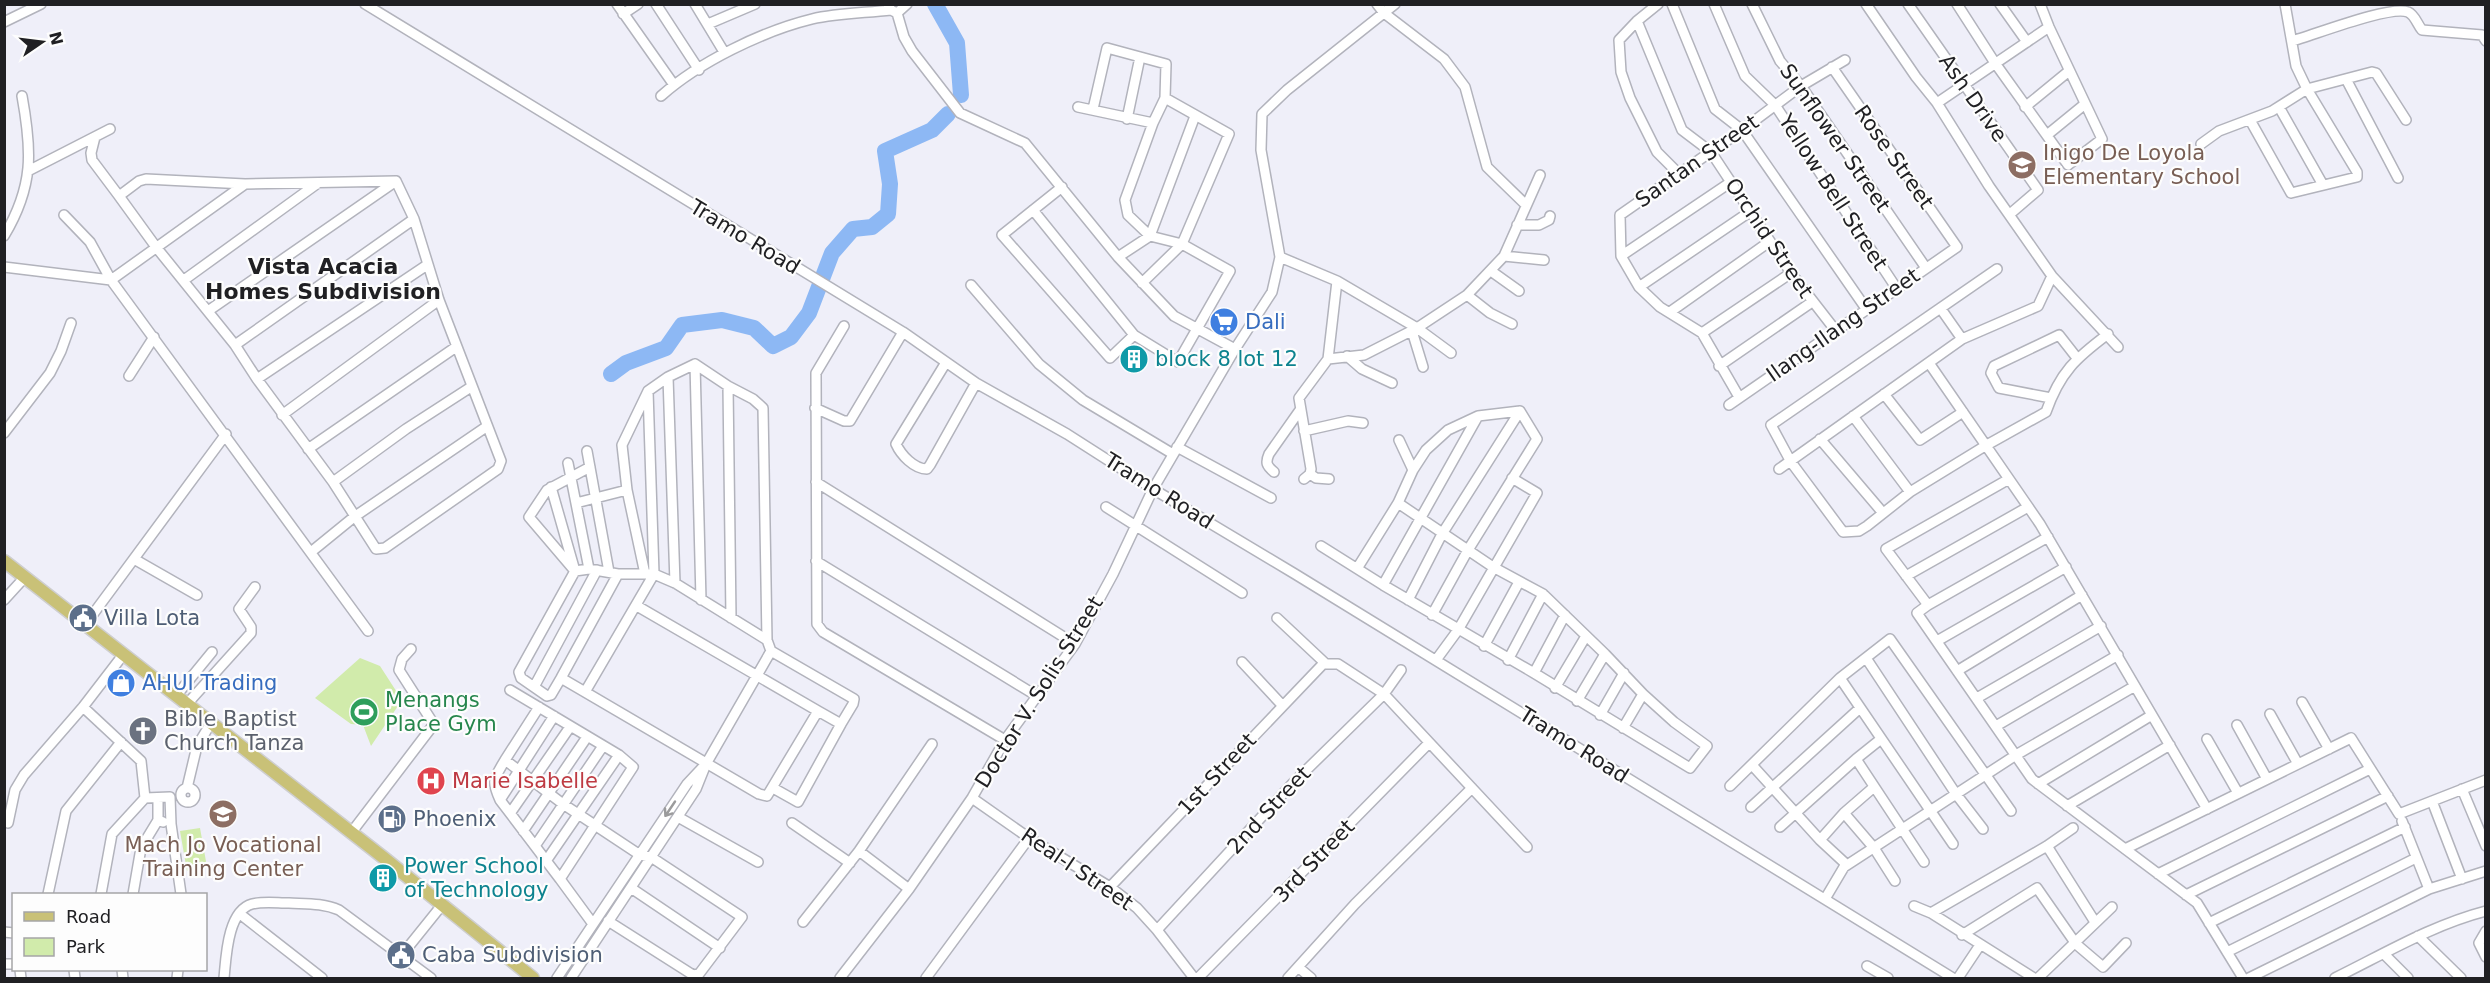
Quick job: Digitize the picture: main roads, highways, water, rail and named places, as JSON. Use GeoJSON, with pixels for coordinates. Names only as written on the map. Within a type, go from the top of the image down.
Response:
{"type":"FeatureCollection","features":[{"type":"Feature","properties":{"kind":"main road"},"geometry":{"type":"LineString","coordinates":[[4,561],[533,978]]}},
{"type":"Feature","properties":{"kind":"waterway"},"geometry":{"type":"LineString","coordinates":[[935,4],[957,43],[961,95]]}},
{"type":"Feature","properties":{"kind":"waterway"},"geometry":{"type":"LineString","coordinates":[[611,374],[626,363],[666,348],[682,325],[722,320],[754,328],[773,346],[791,337],[809,313],[832,253],[853,229],[872,227],[888,214],[890,184],[885,151],[932,130],[948,114]]}},
{"type":"Feature","properties":{"kind":"place","name":"Inigo De Loyola Elementary School"},"geometry":{"type":"Point","coordinates":[2022,165]}},
{"type":"Feature","properties":{"kind":"place","name":"Dali"},"geometry":{"type":"Point","coordinates":[1224,322]}},
{"type":"Feature","properties":{"kind":"place","name":"block 8 lot 12"},"geometry":{"type":"Point","coordinates":[1134,359]}},
{"type":"Feature","properties":{"kind":"place","name":"Villa Lota"},"geometry":{"type":"Point","coordinates":[83,618]}},
{"type":"Feature","properties":{"kind":"place","name":"AHUI Trading"},"geometry":{"type":"Point","coordinates":[121,683]}},
{"type":"Feature","properties":{"kind":"place","name":"Menangs Place Gym"},"geometry":{"type":"Point","coordinates":[364,712]}},
{"type":"Feature","properties":{"kind":"place","name":"Bible Baptist Church Tanza"},"geometry":{"type":"Point","coordinates":[143,731]}},
{"type":"Feature","properties":{"kind":"place","name":"Marie Isabelle"},"geometry":{"type":"Point","coordinates":[431,781]}},
{"type":"Feature","properties":{"kind":"place","name":"Mach Jo Vocational Training Center"},"geometry":{"type":"Point","coordinates":[223,814]}},
{"type":"Feature","properties":{"kind":"place","name":"Phoenix"},"geometry":{"type":"Point","coordinates":[392,819]}},
{"type":"Feature","properties":{"kind":"place","name":"Power School of Technology"},"geometry":{"type":"Point","coordinates":[383,878]}},
{"type":"Feature","properties":{"kind":"place","name":"Caba Subdivision"},"geometry":{"type":"Point","coordinates":[401,955]}},
{"type":"Feature","properties":{"kind":"district","name":"Vista Acacia Homes Subdivision"},"geometry":{"type":"Point","coordinates":[323,278]}}]}
